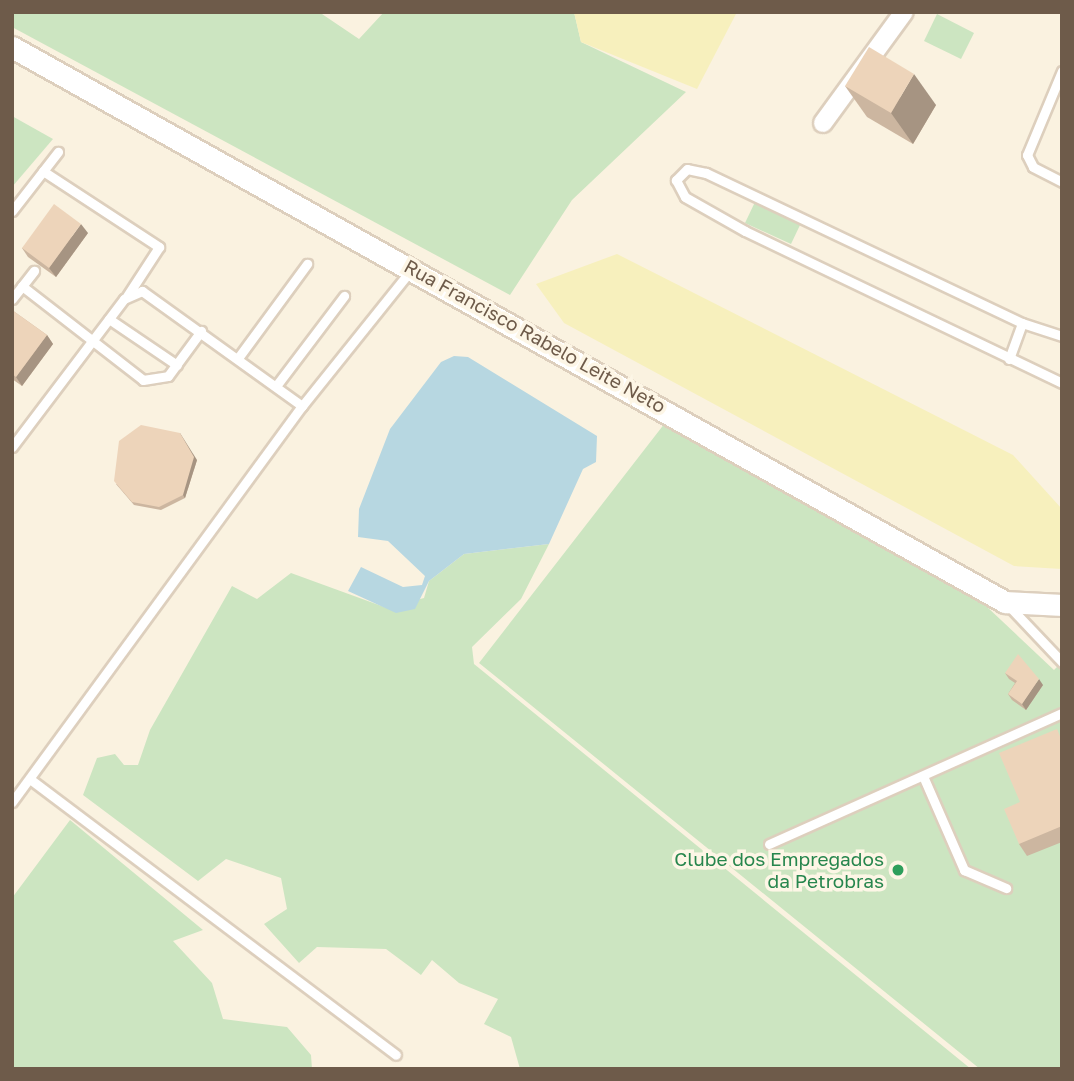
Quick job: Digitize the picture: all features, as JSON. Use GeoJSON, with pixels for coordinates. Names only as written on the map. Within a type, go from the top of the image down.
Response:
{"type":"FeatureCollection","features":[{"type":"Feature","properties":{"kind":"street"},"geometry":{"type":"LineString","coordinates":[[823,123],[904,12]]}},
{"type":"Feature","properties":{"kind":"street","name":"Rua Francisco Rabelo Leite Neto"},"geometry":{"type":"LineString","coordinates":[[12,47],[413,267],[1005,602],[1062,605]]}},
{"type":"Feature","properties":{"kind":"lane"},"geometry":{"type":"LineString","coordinates":[[1062,71],[1027,155],[1033,167],[1062,182]]}},
{"type":"Feature","properties":{"kind":"lane"},"geometry":{"type":"LineString","coordinates":[[12,211],[58,152]]}},
{"type":"Feature","properties":{"kind":"lane"},"geometry":{"type":"LineString","coordinates":[[1062,336],[1022,323],[706,173],[687,169],[676,180],[680,194],[745,231],[1062,383]]}},
{"type":"Feature","properties":{"kind":"lane"},"geometry":{"type":"LineString","coordinates":[[12,446],[93,341],[159,247],[43,171]]}},
{"type":"Feature","properties":{"kind":"lane"},"geometry":{"type":"LineString","coordinates":[[238,358],[307,264]]}},
{"type":"Feature","properties":{"kind":"lane"},"geometry":{"type":"LineString","coordinates":[[12,802],[302,406],[413,267]]}},
{"type":"Feature","properties":{"kind":"lane"},"geometry":{"type":"LineString","coordinates":[[12,299],[34,271]]}},
{"type":"Feature","properties":{"kind":"lane"},"geometry":{"type":"LineString","coordinates":[[22,286],[144,380],[168,376],[201,331]]}},
{"type":"Feature","properties":{"kind":"lane"},"geometry":{"type":"LineString","coordinates":[[124,299],[142,291],[153,295],[302,406]]}},
{"type":"Feature","properties":{"kind":"lane"},"geometry":{"type":"LineString","coordinates":[[276,386],[344,296]]}},
{"type":"Feature","properties":{"kind":"lane"},"geometry":{"type":"LineString","coordinates":[[109,319],[177,365]]}},
{"type":"Feature","properties":{"kind":"lane"},"geometry":{"type":"LineString","coordinates":[[1009,359],[1022,323]]}},
{"type":"Feature","properties":{"kind":"lane"},"geometry":{"type":"LineString","coordinates":[[1005,602],[1062,662]]}},
{"type":"Feature","properties":{"kind":"lane"},"geometry":{"type":"LineString","coordinates":[[769,845],[1062,713]]}},
{"type":"Feature","properties":{"kind":"lane"},"geometry":{"type":"LineString","coordinates":[[923,776],[969,877],[1006,888]]}},
{"type":"Feature","properties":{"kind":"lane"},"geometry":{"type":"LineString","coordinates":[[30,779],[396,1055]]}},
{"type":"Feature","properties":{"kind":"green space"},"geometry":{"type":"Polygon","coordinates":[[[12,12],[319,12],[359,39],[384,12],[574,12],[581,42],[686,92],[572,200],[510,295],[12,27],[12,12]]]}},
{"type":"Feature","properties":{"kind":"green space"},"geometry":{"type":"Polygon","coordinates":[[[937,14],[974,33],[961,59],[924,41],[937,14]]]}},
{"type":"Feature","properties":{"kind":"green space"},"geometry":{"type":"Polygon","coordinates":[[[12,116],[53,139],[12,187],[12,116]]]}},
{"type":"Feature","properties":{"kind":"green space"},"geometry":{"type":"Polygon","coordinates":[[[755,202],[801,223],[791,244],[745,223],[755,202]]]}},
{"type":"Feature","properties":{"kind":"green space","name":"Clube dos Empregados da Petrobras"},"geometry":{"type":"Polygon","coordinates":[[[665,423],[969,590],[1054,670],[1062,662],[1062,1069],[980,1069],[479,663],[665,423]]]}},
{"type":"Feature","properties":{"kind":"green space"},"geometry":{"type":"Polygon","coordinates":[[[549,544],[521,599],[472,647],[474,664],[971,1069],[520,1069],[511,1037],[484,1024],[498,999],[459,983],[432,960],[421,975],[386,949],[317,947],[299,963],[264,924],[287,909],[281,878],[226,859],[198,881],[83,795],[97,758],[115,754],[124,765],[138,765],[150,730],[232,586],[257,599],[291,573],[387,608],[424,598],[429,581],[464,554],[549,544]]]}},
{"type":"Feature","properties":{"kind":"green space"},"geometry":{"type":"Polygon","coordinates":[[[70,820],[203,930],[173,941],[212,983],[223,1019],[287,1027],[311,1055],[312,1069],[12,1069],[12,898],[70,820]]]}},
{"type":"Feature","properties":{"kind":"sand"},"geometry":{"type":"Polygon","coordinates":[[[574,12],[737,12],[697,89],[581,42],[574,12]]]}},
{"type":"Feature","properties":{"kind":"sand"},"geometry":{"type":"Polygon","coordinates":[[[617,254],[1013,455],[1062,509],[1062,569],[1014,566],[564,323],[536,284],[617,254]]]}},
{"type":"Feature","properties":{"kind":"water"},"geometry":{"type":"Polygon","coordinates":[[[454,356],[468,357],[597,436],[596,462],[583,469],[549,544],[464,554],[429,581],[415,609],[396,613],[348,591],[361,567],[403,587],[422,585],[425,576],[388,541],[358,537],[359,509],[390,429],[441,362],[454,356]]]}},
{"type":"Feature","properties":{"kind":"building"},"geometry":{"type":"Polygon","coordinates":[[[869,47],[914,74],[891,113],[845,86],[869,47]]]}},
{"type":"Feature","properties":{"kind":"building"},"geometry":{"type":"Polygon","coordinates":[[[54,204],[81,224],[49,268],[22,248],[54,204]]]}},
{"type":"Feature","properties":{"kind":"building"},"geometry":{"type":"Polygon","coordinates":[[[12,310],[47,335],[16,377],[12,374],[12,310]]]}},
{"type":"Feature","properties":{"kind":"building"},"geometry":{"type":"Polygon","coordinates":[[[141,425],[180,433],[194,457],[183,495],[159,507],[132,502],[114,481],[119,441],[141,425]]]}},
{"type":"Feature","properties":{"kind":"building"},"geometry":{"type":"Polygon","coordinates":[[[1018,654],[1039,679],[1022,704],[1008,694],[1017,681],[1005,673],[1018,654]]]}},
{"type":"Feature","properties":{"kind":"building"},"geometry":{"type":"Polygon","coordinates":[[[1057,729],[1062,741],[1062,826],[1019,844],[1004,809],[1020,802],[999,753],[1057,729]]]}},
{"type":"Feature","properties":{"kind":"place","name":"Clube dos Empregados da Petrobras"},"geometry":{"type":"Point","coordinates":[898,870]}}]}
